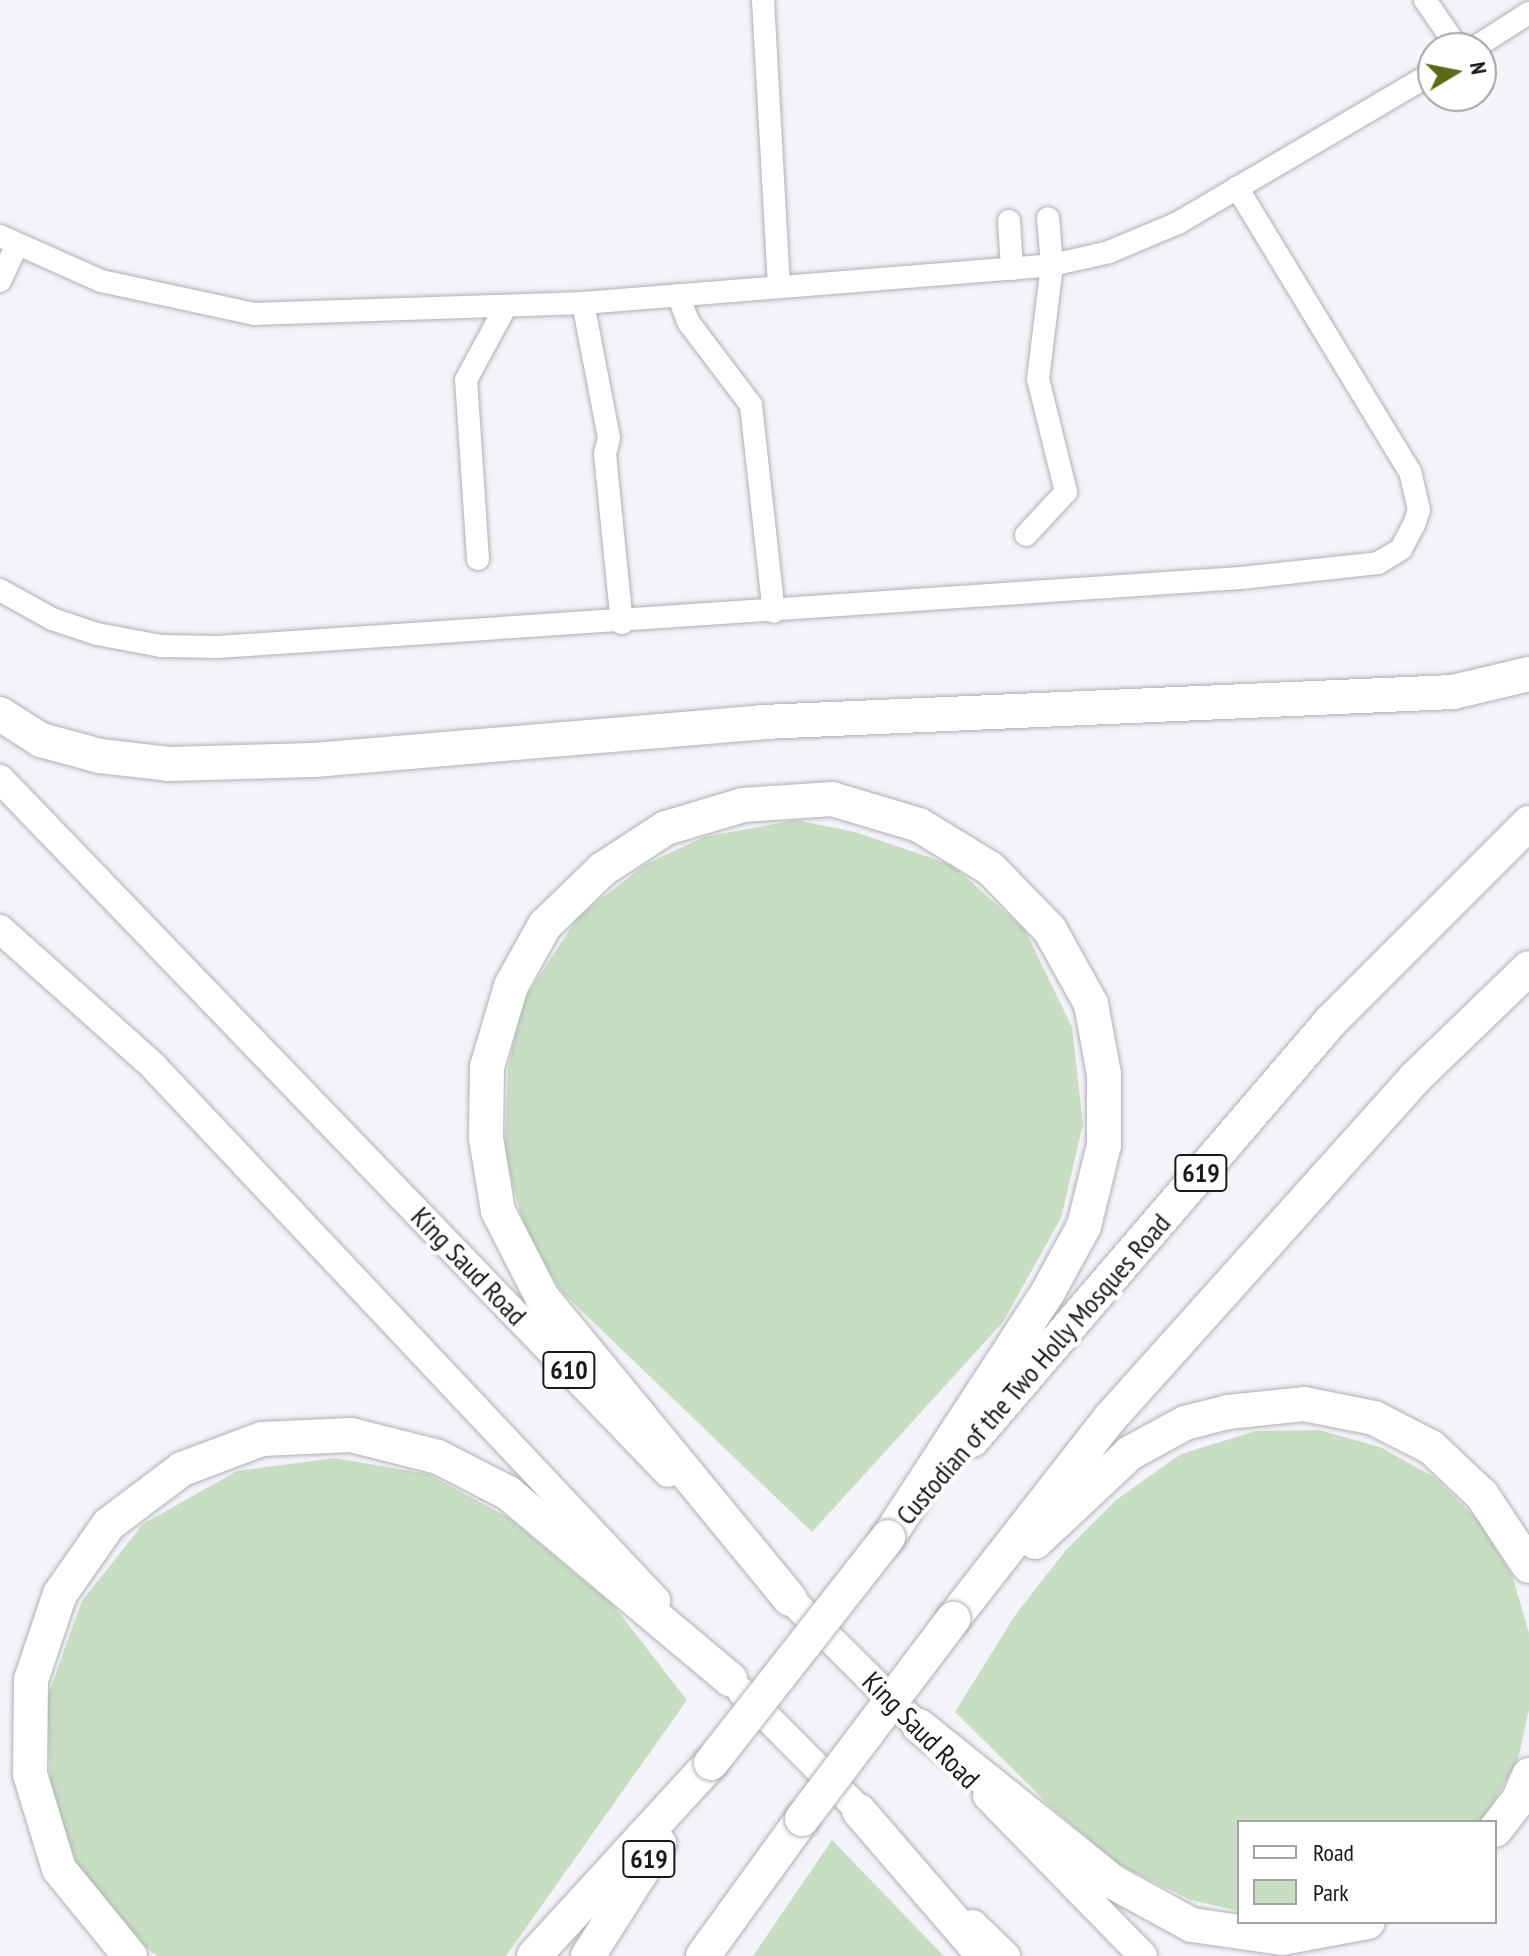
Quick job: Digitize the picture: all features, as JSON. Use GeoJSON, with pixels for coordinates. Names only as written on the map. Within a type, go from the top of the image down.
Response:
{"type":"FeatureCollection","features":[{"type":"Feature","properties":{"kind":"highway"},"geometry":{"type":"LineString","coordinates":[[0,714],[41,740],[100,756],[169,764],[314,760],[763,722],[1453,692],[1529,674]]}},
{"type":"Feature","properties":{"kind":"highway"},"geometry":{"type":"LineString","coordinates":[[790,1599],[542,1297],[498,1211],[486,1138],[487,1067],[511,986],[545,925],[603,869],[666,828],[743,805],[832,799],[931,832],[991,869],[1050,930],[1094,1018],[1104,1074],[1104,1145],[1084,1226],[1048,1292],[888,1537]]}},
{"type":"Feature","properties":{"kind":"highway","name":"Custodian of the Two Holly Mosques Road"},"geometry":{"type":"LineString","coordinates":[[588,1956],[711,1763],[888,1537],[1331,1021],[1529,823]]}},
{"type":"Feature","properties":{"kind":"highway"},"geometry":{"type":"LineString","coordinates":[[703,1956],[953,1619],[1111,1417],[1415,1078],[1529,968]]}},
{"type":"Feature","properties":{"kind":"highway"},"geometry":{"type":"LineString","coordinates":[[953,1619],[1130,1453],[1185,1423],[1228,1412],[1304,1404],[1374,1418],[1431,1447],[1482,1495],[1529,1566]]}},
{"type":"Feature","properties":{"kind":"highway"},"geometry":{"type":"LineString","coordinates":[[130,1956],[112,1940],[59,1869],[30,1774],[31,1680],[60,1594],[109,1524],[182,1469],[262,1439],[351,1435],[438,1457],[508,1493],[730,1679]]}},
{"type":"Feature","properties":{"kind":"highway"},"geometry":{"type":"LineString","coordinates":[[919,1726],[1113,1882],[1192,1925],[1282,1938],[1357,1924]]}},
{"type":"Feature","properties":{"kind":"highway"},"geometry":{"type":"LineString","coordinates":[[534,1956],[711,1763]]}},
{"type":"Feature","properties":{"kind":"highway"},"geometry":{"type":"LineString","coordinates":[[1497,1827],[1519,1799],[1529,1775]]}},
{"type":"Feature","properties":{"kind":"highway"},"geometry":{"type":"LineString","coordinates":[[859,1811],[984,1956]]}},
{"type":"Feature","properties":{"kind":"highway"},"geometry":{"type":"LineString","coordinates":[[723,1956],[802,1819]]}},
{"type":"Feature","properties":{"kind":"main road","name":"King Saud Road"},"geometry":{"type":"LineString","coordinates":[[0,779],[790,1599],[919,1726],[1143,1956]]}},
{"type":"Feature","properties":{"kind":"main road"},"geometry":{"type":"LineString","coordinates":[[0,929],[153,1066],[730,1679],[1006,1956]]}},
{"type":"Feature","properties":{"kind":"street"},"geometry":{"type":"LineString","coordinates":[[763,0],[779,286]]}},
{"type":"Feature","properties":{"kind":"street"},"geometry":{"type":"LineString","coordinates":[[1425,0],[1447,32]]}},
{"type":"Feature","properties":{"kind":"street"},"geometry":{"type":"LineString","coordinates":[[1497,33],[1529,13]]}},
{"type":"Feature","properties":{"kind":"street"},"geometry":{"type":"LineString","coordinates":[[0,281],[8,240],[101,281],[255,314],[583,303],[1052,265],[1144,240],[1417,82]]}},
{"type":"Feature","properties":{"kind":"street"},"geometry":{"type":"LineString","coordinates":[[0,590],[52,619],[161,646],[622,623],[1316,571],[1378,563],[1401,549],[1419,510],[1410,472],[1237,188]]}},
{"type":"Feature","properties":{"kind":"street"},"geometry":{"type":"LineString","coordinates":[[1026,535],[1066,492],[1038,379],[1052,265],[1048,218]]}},
{"type":"Feature","properties":{"kind":"street"},"geometry":{"type":"LineString","coordinates":[[1009,221],[1012,269]]}},
{"type":"Feature","properties":{"kind":"street"},"geometry":{"type":"LineString","coordinates":[[678,295],[689,323],[751,405],[774,612]]}},
{"type":"Feature","properties":{"kind":"street"},"geometry":{"type":"LineString","coordinates":[[583,303],[609,438],[605,454],[622,623]]}},
{"type":"Feature","properties":{"kind":"street"},"geometry":{"type":"LineString","coordinates":[[478,559],[466,380],[506,306]]}},
{"type":"Feature","properties":{"kind":"green space"},"geometry":{"type":"Polygon","coordinates":[[[796,820],[855,832],[952,865],[1025,930],[1072,1027],[1083,1124],[1061,1218],[1003,1322],[812,1532],[563,1293],[527,1238],[505,1154],[508,1068],[523,1001],[578,917],[646,864],[704,837],[796,820]]]}},
{"type":"Feature","properties":{"kind":"green space"},"geometry":{"type":"Polygon","coordinates":[[[1319,1430],[1380,1447],[1434,1477],[1479,1521],[1512,1575],[1529,1633],[1529,1710],[1518,1759],[1484,1820],[1237,1820],[1237,1911],[1191,1900],[1119,1865],[1052,1808],[955,1712],[1016,1614],[1066,1550],[1116,1500],[1181,1454],[1256,1431],[1319,1430]]]}},
{"type":"Feature","properties":{"kind":"green space"},"geometry":{"type":"Polygon","coordinates":[[[334,1458],[428,1474],[509,1518],[613,1605],[687,1700],[506,1956],[157,1956],[125,1931],[82,1878],[51,1792],[47,1698],[82,1601],[143,1524],[237,1471],[334,1458]]]}},
{"type":"Feature","properties":{"kind":"green space"},"geometry":{"type":"Polygon","coordinates":[[[832,1840],[944,1956],[753,1956],[832,1840]]]}}]}
